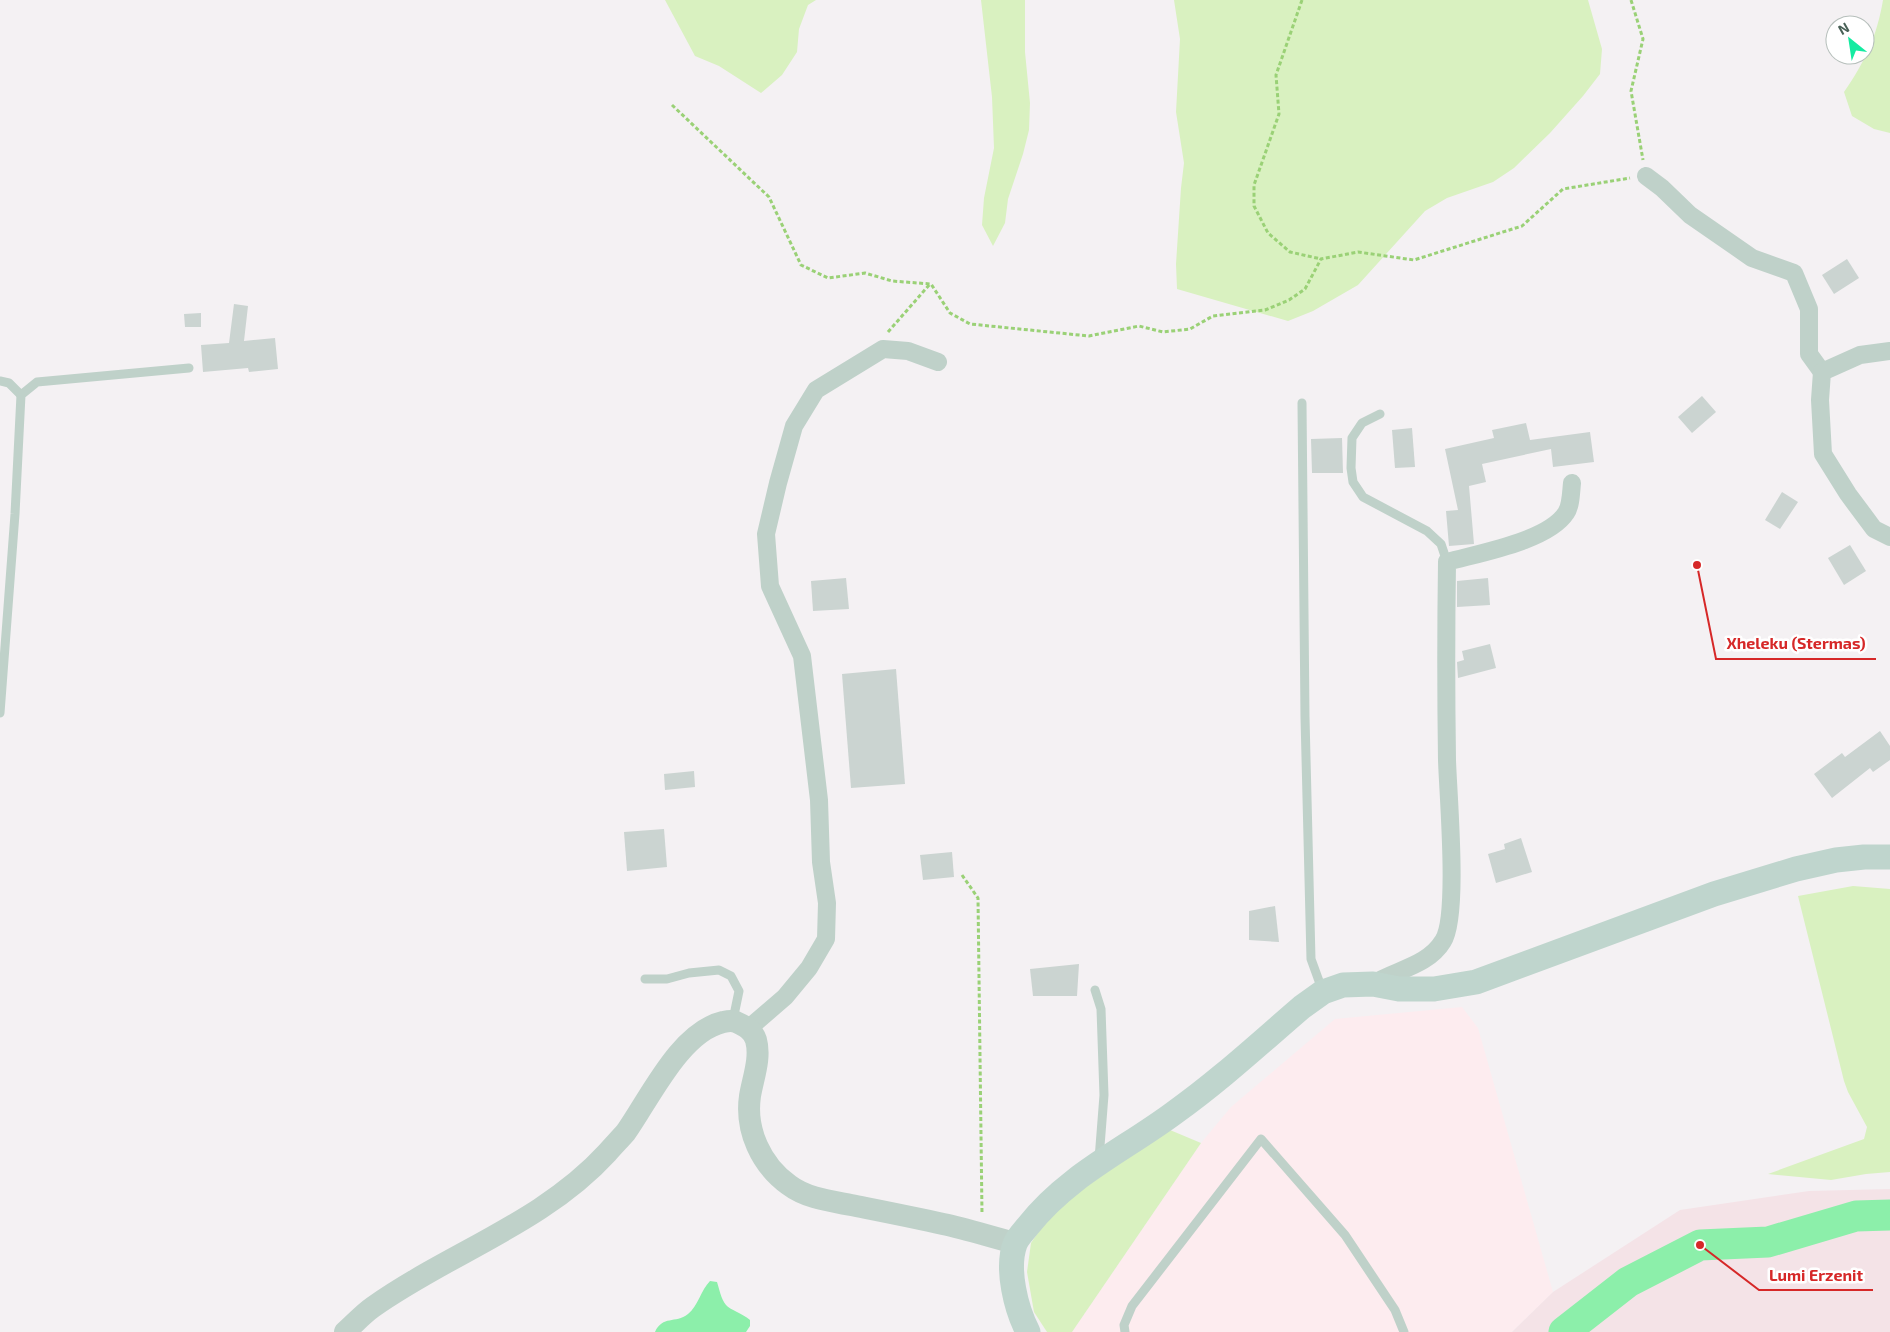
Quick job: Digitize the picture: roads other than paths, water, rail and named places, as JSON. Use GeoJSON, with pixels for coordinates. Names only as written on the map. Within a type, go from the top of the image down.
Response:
{"type":"FeatureCollection","features":[{"type":"Feature","properties":{"kind":"main road"},"geometry":{"type":"LineString","coordinates":[[1028,1332],[1022,1320],[1013,1284],[1012,1259],[1015,1243],[1034,1219],[1054,1197],[1076,1179],[1175,1113],[1302,1007],[1323,992],[1343,985],[1373,984],[1399,989],[1434,989],[1476,982],[1714,894],[1796,869],[1836,860],[1864,857],[1890,858]]}},
{"type":"Feature","properties":{"kind":"street"},"geometry":{"type":"LineString","coordinates":[[1646,176],[1662,188],[1690,215],[1752,258],[1794,273],[1809,309],[1809,354],[1822,372],[1820,400],[1823,454],[1848,494],[1874,529],[1890,537]]}},
{"type":"Feature","properties":{"kind":"street"},"geometry":{"type":"LineString","coordinates":[[345,1332],[371,1308],[435,1268],[495,1236],[561,1195],[605,1155],[626,1132],[645,1100],[685,1047],[699,1033],[715,1024],[741,1024],[785,997],[809,968],[826,939],[827,903],[821,862],[819,800],[802,656],[770,586],[766,534],[794,426],[816,390],[883,349],[908,351],[938,362]]}},
{"type":"Feature","properties":{"kind":"street"},"geometry":{"type":"LineString","coordinates":[[1822,372],[1860,355],[1890,351]]}},
{"type":"Feature","properties":{"kind":"street"},"geometry":{"type":"LineString","coordinates":[[1373,984],[1387,974],[1410,968],[1433,952],[1443,942],[1450,925],[1451,874],[1445,653],[1447,562],[1532,538],[1554,526],[1567,512],[1572,483]]}},
{"type":"Feature","properties":{"kind":"street"},"geometry":{"type":"LineString","coordinates":[[741,1024],[756,1038],[758,1051],[750,1098],[750,1121],[756,1146],[768,1167],[790,1187],[815,1198],[947,1224],[1015,1243]]}},
{"type":"Feature","properties":{"kind":"lane"},"geometry":{"type":"LineString","coordinates":[[21,395],[37,382],[189,368]]}},
{"type":"Feature","properties":{"kind":"lane"},"geometry":{"type":"LineString","coordinates":[[0,381],[9,382],[21,395],[15,524],[0,713]]}},
{"type":"Feature","properties":{"kind":"lane"},"geometry":{"type":"LineString","coordinates":[[1302,403],[1305,716],[1311,960],[1323,992]]}},
{"type":"Feature","properties":{"kind":"lane"},"geometry":{"type":"LineString","coordinates":[[1380,414],[1362,423],[1352,438],[1351,468],[1353,482],[1362,497],[1427,531],[1441,544],[1447,562]]}},
{"type":"Feature","properties":{"kind":"lane"},"geometry":{"type":"LineString","coordinates":[[645,979],[666,979],[689,973],[719,970],[730,976],[739,991],[741,1024]]}},
{"type":"Feature","properties":{"kind":"lane"},"geometry":{"type":"LineString","coordinates":[[1095,990],[1101,1009],[1104,1094],[1099,1164]]}},
{"type":"Feature","properties":{"kind":"lane"},"geometry":{"type":"LineString","coordinates":[[1125,1332],[1124,1325],[1132,1306],[1261,1139],[1345,1235],[1395,1310],[1404,1332]]}},
{"type":"Feature","properties":{"kind":"waterway"},"geometry":{"type":"LineString","coordinates":[[1564,1332],[1628,1282],[1700,1245],[1768,1242],[1856,1216],[1890,1215]]}},
{"type":"Feature","properties":{"kind":"place","name":"Xheleku (Stermas)"},"geometry":{"type":"Point","coordinates":[1697,565]}},
{"type":"Feature","properties":{"kind":"place","name":"Lumi Erzenit"},"geometry":{"type":"Point","coordinates":[1700,1245]}}]}
